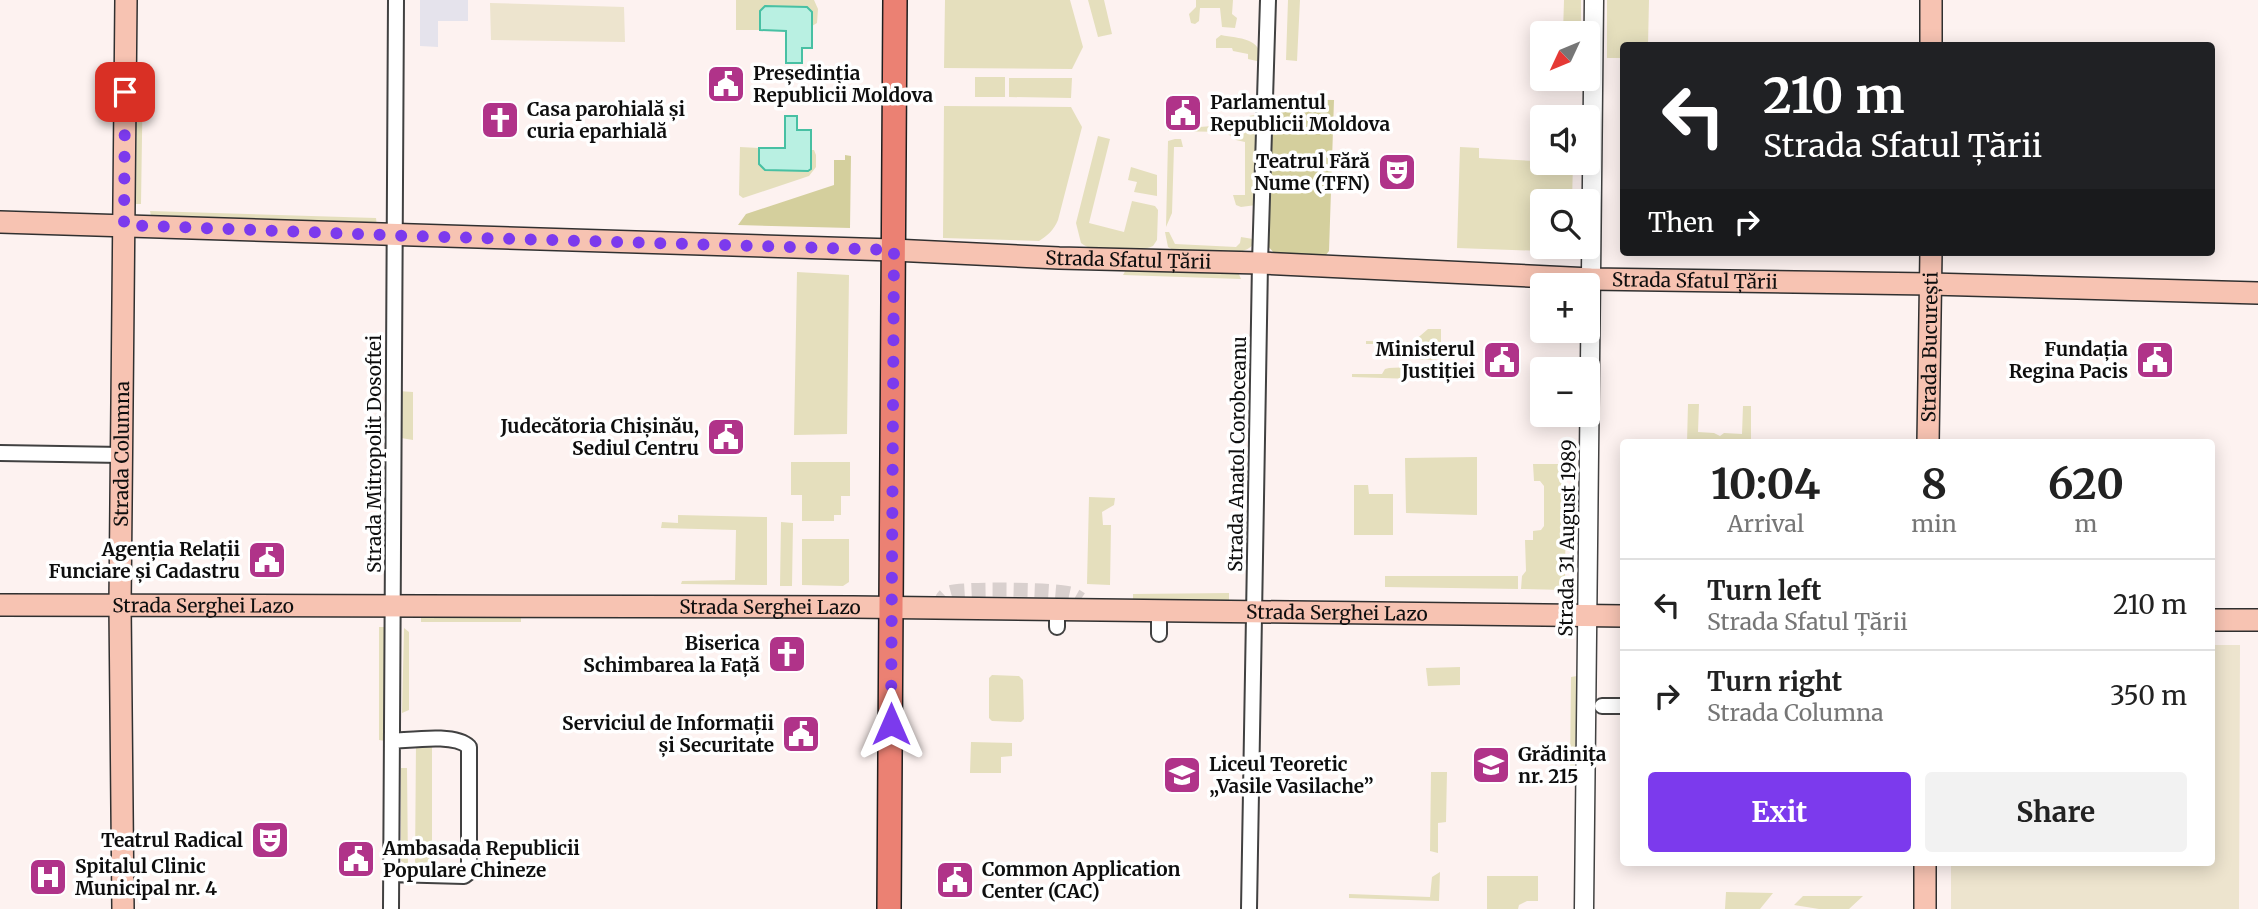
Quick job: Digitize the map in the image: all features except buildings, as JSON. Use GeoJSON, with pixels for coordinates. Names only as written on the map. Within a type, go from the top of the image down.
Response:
{"type":"FeatureCollection","features":[{"type":"Feature","properties":{"kind":"main road","name":"Strada Columna"},"geometry":{"type":"LineString","coordinates":[[124,909],[120,605],[126,0]]}},
{"type":"Feature","properties":{"kind":"main road"},"geometry":{"type":"LineString","coordinates":[[889,909],[895,0]]}},
{"type":"Feature","properties":{"kind":"main road"},"geometry":{"type":"LineString","coordinates":[[1931,0],[1931,42]]}},
{"type":"Feature","properties":{"kind":"main road","name":"Strada Sfatul Țării"},"geometry":{"type":"LineString","coordinates":[[0,222],[894,250],[1530,276]]}},
{"type":"Feature","properties":{"kind":"main road","name":"Strada București"},"geometry":{"type":"LineString","coordinates":[[1928,439],[1930,256]]}},
{"type":"Feature","properties":{"kind":"main road","name":"Strada Sfatul Țării"},"geometry":{"type":"LineString","coordinates":[[1600,279],[2258,293]]}},
{"type":"Feature","properties":{"kind":"main road","name":"Strada Serghei Lazo"},"geometry":{"type":"LineString","coordinates":[[0,605],[891,607],[1053,614],[1088,606],[1253,613],[1620,616]]}},
{"type":"Feature","properties":{"kind":"main road"},"geometry":{"type":"LineString","coordinates":[[2215,620],[2258,620]]}},
{"type":"Feature","properties":{"kind":"main road"},"geometry":{"type":"LineString","coordinates":[[1925,866],[1925,909]]}},
{"type":"Feature","properties":{"kind":"street","name":"Strada Mitropolit Dosoftei"},"geometry":{"type":"LineString","coordinates":[[391,909],[396,0]]}},
{"type":"Feature","properties":{"kind":"street","name":"Strada Anatol Corobceanu"},"geometry":{"type":"LineString","coordinates":[[1249,909],[1260,263],[1268,0]]}},
{"type":"Feature","properties":{"kind":"street","name":"Strada 31 August 1989"},"geometry":{"type":"LineString","coordinates":[[1591,273],[1594,0]]}},
{"type":"Feature","properties":{"kind":"street","name":"Strada 31 August 1989"},"geometry":{"type":"LineString","coordinates":[[1584,909],[1590,343]]}},
{"type":"Feature","properties":{"kind":"street"},"geometry":{"type":"LineString","coordinates":[[0,453],[122,455]]}},
{"type":"Feature","properties":{"kind":"street"},"geometry":{"type":"LineString","coordinates":[[1159,611],[1159,634]]}},
{"type":"Feature","properties":{"kind":"street"},"geometry":{"type":"LineString","coordinates":[[1602,706],[1620,706]]}},
{"type":"Feature","properties":{"kind":"street"},"geometry":{"type":"LineString","coordinates":[[391,874],[464,876],[468,873],[469,855],[469,747],[463,741],[453,739],[392,741]]}},
{"type":"Feature","properties":{"kind":"shaded area"},"geometry":{"type":"Polygon","coordinates":[[[420,0],[468,0],[468,21],[438,21],[438,47],[420,46],[420,0]]]}},
{"type":"Feature","properties":{"kind":"shaded area"},"geometry":{"type":"Polygon","coordinates":[[[736,0],[814,0],[818,9],[817,23],[812,26],[812,13],[760,11],[760,30],[736,30],[736,0]]]}},
{"type":"Feature","properties":{"kind":"shaded area"},"geometry":{"type":"Polygon","coordinates":[[[945,0],[1070,0],[1083,47],[1072,69],[944,68],[945,0]]]}},
{"type":"Feature","properties":{"kind":"shaded area"},"geometry":{"type":"Polygon","coordinates":[[[1088,0],[1104,0],[1112,34],[1098,37],[1088,0]]]}},
{"type":"Feature","properties":{"kind":"shaded area"},"geometry":{"type":"Polygon","coordinates":[[[1196,0],[1233,0],[1232,14],[1237,18],[1235,28],[1222,27],[1220,8],[1200,8],[1199,21],[1191,23],[1189,14],[1196,7],[1196,0]]]}},
{"type":"Feature","properties":{"kind":"shaded area"},"geometry":{"type":"Polygon","coordinates":[[[1288,0],[1300,0],[1297,61],[1286,60],[1288,0]]]}},
{"type":"Feature","properties":{"kind":"shaded area"},"geometry":{"type":"Polygon","coordinates":[[[1564,0],[1581,0],[1581,21],[1563,21],[1564,0]]]}},
{"type":"Feature","properties":{"kind":"shaded area"},"geometry":{"type":"Polygon","coordinates":[[[1607,0],[1649,0],[1648,42],[1620,42],[1620,58],[1607,58],[1607,0]]]}},
{"type":"Feature","properties":{"kind":"shaded area"},"geometry":{"type":"Polygon","coordinates":[[[490,3],[624,7],[625,42],[491,40],[490,3]]]}},
{"type":"Feature","properties":{"kind":"shaded area"},"geometry":{"type":"Polygon","coordinates":[[[765,6],[807,7],[812,12],[812,48],[802,48],[802,63],[786,63],[786,31],[760,30],[760,11],[765,6]]]}},
{"type":"Feature","properties":{"kind":"shaded area"},"geometry":{"type":"Polygon","coordinates":[[[1221,35],[1254,44],[1258,48],[1261,62],[1248,59],[1248,54],[1233,51],[1232,48],[1216,48],[1216,39],[1221,35]]]}},
{"type":"Feature","properties":{"kind":"shaded area"},"geometry":{"type":"Polygon","coordinates":[[[137,69],[143,69],[141,204],[136,204],[137,69]]]}},
{"type":"Feature","properties":{"kind":"shaded area"},"geometry":{"type":"Polygon","coordinates":[[[975,77],[1005,77],[1005,97],[975,97],[975,77]]]}},
{"type":"Feature","properties":{"kind":"shaded area"},"geometry":{"type":"Polygon","coordinates":[[[1009,78],[1072,78],[1071,98],[1009,97],[1009,78]]]}},
{"type":"Feature","properties":{"kind":"shaded area"},"geometry":{"type":"Polygon","coordinates":[[[1270,99],[1334,100],[1329,251],[1325,256],[1275,254],[1267,245],[1270,99]]]}},
{"type":"Feature","properties":{"kind":"shaded area"},"geometry":{"type":"Polygon","coordinates":[[[944,106],[1071,107],[1082,127],[1058,220],[1045,237],[1039,241],[943,238],[944,106]]]}},
{"type":"Feature","properties":{"kind":"shaded area"},"geometry":{"type":"Polygon","coordinates":[[[1260,114],[1256,205],[1241,207],[1236,205],[1233,195],[1245,195],[1245,142],[1236,140],[1225,132],[1168,131],[1168,128],[1232,126],[1232,122],[1248,120],[1249,116],[1260,114]]]}},
{"type":"Feature","properties":{"kind":"shaded area"},"geometry":{"type":"Polygon","coordinates":[[[785,116],[797,116],[797,130],[811,130],[811,169],[808,171],[765,170],[759,164],[759,148],[785,148],[785,116]]]}},
{"type":"Feature","properties":{"kind":"shaded area"},"geometry":{"type":"Polygon","coordinates":[[[1098,136],[1110,139],[1089,223],[1124,232],[1132,201],[1155,206],[1158,210],[1157,240],[1153,246],[1116,251],[1095,249],[1081,243],[1076,223],[1098,136]]]}},
{"type":"Feature","properties":{"kind":"shaded area"},"geometry":{"type":"Polygon","coordinates":[[[1181,139],[1183,147],[1174,147],[1172,213],[1166,227],[1168,141],[1181,139]]]}},
{"type":"Feature","properties":{"kind":"shaded area"},"geometry":{"type":"Polygon","coordinates":[[[740,147],[759,148],[759,164],[765,170],[808,171],[811,169],[811,150],[814,150],[816,167],[809,176],[743,198],[739,195],[740,147]]]}},
{"type":"Feature","properties":{"kind":"shaded area"},"geometry":{"type":"Polygon","coordinates":[[[1460,147],[1479,148],[1479,158],[1530,161],[1530,175],[1573,175],[1572,189],[1530,189],[1530,251],[1457,248],[1460,147]]]}},
{"type":"Feature","properties":{"kind":"shaded area"},"geometry":{"type":"Polygon","coordinates":[[[845,155],[851,156],[850,228],[738,225],[746,214],[834,185],[834,160],[845,160],[845,155]]]}},
{"type":"Feature","properties":{"kind":"shaded area"},"geometry":{"type":"Polygon","coordinates":[[[1131,167],[1157,175],[1157,196],[1134,192],[1137,182],[1128,180],[1131,167]]]}},
{"type":"Feature","properties":{"kind":"shaded area"},"geometry":{"type":"Polygon","coordinates":[[[150,211],[376,218],[377,226],[154,219],[150,211]]]}},
{"type":"Feature","properties":{"kind":"shaded area"},"geometry":{"type":"Polygon","coordinates":[[[1165,232],[1169,232],[1175,244],[1236,247],[1241,237],[1253,239],[1255,242],[1241,252],[1231,254],[1177,252],[1168,247],[1165,232]]]}},
{"type":"Feature","properties":{"kind":"shaded area"},"geometry":{"type":"Polygon","coordinates":[[[1128,266],[1238,272],[1241,279],[1123,275],[1128,266]]]}},
{"type":"Feature","properties":{"kind":"shaded area"},"geometry":{"type":"Polygon","coordinates":[[[797,272],[849,275],[847,434],[794,435],[797,272]]]}},
{"type":"Feature","properties":{"kind":"shaded area"},"geometry":{"type":"Polygon","coordinates":[[[1428,329],[1441,329],[1441,354],[1436,360],[1385,358],[1382,344],[1366,344],[1366,341],[1413,342],[1428,329]]]}},
{"type":"Feature","properties":{"kind":"shaded area"},"geometry":{"type":"Polygon","coordinates":[[[1389,368],[1427,368],[1439,374],[1443,380],[1352,377],[1352,374],[1382,374],[1389,368]]]}},
{"type":"Feature","properties":{"kind":"shaded area"},"geometry":{"type":"Polygon","coordinates":[[[398,391],[413,392],[413,440],[401,438],[398,391]]]}},
{"type":"Feature","properties":{"kind":"shaded area"},"geometry":{"type":"Polygon","coordinates":[[[1688,404],[1699,404],[1698,432],[1720,436],[1724,433],[1742,434],[1743,406],[1751,406],[1751,439],[1687,439],[1688,404]]]}},
{"type":"Feature","properties":{"kind":"shaded area"},"geometry":{"type":"Polygon","coordinates":[[[1477,457],[1477,515],[1406,513],[1405,458],[1477,457]]]}},
{"type":"Feature","properties":{"kind":"shaded area"},"geometry":{"type":"Polygon","coordinates":[[[791,462],[850,462],[850,496],[841,496],[841,515],[834,515],[834,521],[802,521],[802,495],[791,495],[791,462]]]}},
{"type":"Feature","properties":{"kind":"shaded area"},"geometry":{"type":"Polygon","coordinates":[[[1533,464],[1566,464],[1565,590],[1521,589],[1522,576],[1526,571],[1525,540],[1533,540],[1533,531],[1541,530],[1544,526],[1544,486],[1540,481],[1534,481],[1533,464]]]}},
{"type":"Feature","properties":{"kind":"shaded area"},"geometry":{"type":"Polygon","coordinates":[[[1354,485],[1368,485],[1369,494],[1393,494],[1393,535],[1354,535],[1354,485]]]}},
{"type":"Feature","properties":{"kind":"shaded area"},"geometry":{"type":"Polygon","coordinates":[[[1089,497],[1115,498],[1114,505],[1102,512],[1103,525],[1111,525],[1110,585],[1087,584],[1089,497]]]}},
{"type":"Feature","properties":{"kind":"shaded area"},"geometry":{"type":"Polygon","coordinates":[[[678,515],[767,517],[767,585],[681,584],[682,581],[735,580],[736,530],[661,528],[662,522],[678,523],[678,515]]]}},
{"type":"Feature","properties":{"kind":"shaded area"},"geometry":{"type":"Polygon","coordinates":[[[781,522],[793,523],[792,586],[780,586],[781,522]]]}},
{"type":"Feature","properties":{"kind":"shaded area"},"geometry":{"type":"Polygon","coordinates":[[[802,539],[849,539],[849,582],[843,586],[802,585],[802,539]]]}},
{"type":"Feature","properties":{"kind":"shaded area"},"geometry":{"type":"Polygon","coordinates":[[[1385,576],[1518,576],[1518,589],[1385,587],[1385,576]]]}},
{"type":"Feature","properties":{"kind":"shaded area"},"geometry":{"type":"Polygon","coordinates":[[[1229,593],[1229,603],[1133,601],[1133,594],[1229,593]]]}},
{"type":"Feature","properties":{"kind":"shaded area"},"geometry":{"type":"Polygon","coordinates":[[[421,614],[521,614],[521,622],[421,622],[421,614]]]}},
{"type":"Feature","properties":{"kind":"shaded area"},"geometry":{"type":"Polygon","coordinates":[[[379,627],[385,627],[385,741],[379,740],[379,627]]]}},
{"type":"Feature","properties":{"kind":"shaded area"},"geometry":{"type":"Polygon","coordinates":[[[404,628],[409,632],[409,710],[402,713],[404,628]]]}},
{"type":"Feature","properties":{"kind":"shaded area"},"geometry":{"type":"Polygon","coordinates":[[[2215,645],[2240,645],[2239,909],[1951,909],[1951,866],[2215,866],[2215,645]]]}},
{"type":"Feature","properties":{"kind":"shaded area"},"geometry":{"type":"Polygon","coordinates":[[[1460,667],[1460,685],[1428,686],[1426,668],[1460,667]]]}},
{"type":"Feature","properties":{"kind":"shaded area"},"geometry":{"type":"Polygon","coordinates":[[[992,675],[1019,676],[1023,680],[1024,719],[1021,722],[992,721],[989,718],[989,678],[992,675]]]}},
{"type":"Feature","properties":{"kind":"shaded area"},"geometry":{"type":"Polygon","coordinates":[[[1577,676],[1577,770],[1570,769],[1571,677],[1577,676]]]}},
{"type":"Feature","properties":{"kind":"shaded area"},"geometry":{"type":"Polygon","coordinates":[[[971,742],[1012,743],[1012,756],[1001,757],[1001,773],[970,773],[971,742]]]}},
{"type":"Feature","properties":{"kind":"shaded area"},"geometry":{"type":"Polygon","coordinates":[[[416,743],[432,743],[432,865],[415,865],[416,743]]]}},
{"type":"Feature","properties":{"kind":"shaded area"},"geometry":{"type":"Polygon","coordinates":[[[401,768],[407,768],[408,865],[401,861],[401,768]]]}},
{"type":"Feature","properties":{"kind":"shaded area"},"geometry":{"type":"Polygon","coordinates":[[[1431,772],[1447,772],[1446,822],[1438,823],[1438,853],[1430,851],[1431,772]]]}},
{"type":"Feature","properties":{"kind":"shaded area"},"geometry":{"type":"Polygon","coordinates":[[[1440,872],[1439,901],[1349,898],[1349,894],[1430,897],[1432,877],[1440,872]]]}},
{"type":"Feature","properties":{"kind":"shaded area"},"geometry":{"type":"Polygon","coordinates":[[[1487,876],[1538,876],[1538,901],[1527,901],[1519,905],[1518,909],[1487,909],[1487,876]]]}},
{"type":"Feature","properties":{"kind":"shaded area"},"geometry":{"type":"Polygon","coordinates":[[[1726,892],[1773,893],[1760,909],[1725,909],[1726,892]]]}},
{"type":"Feature","properties":{"kind":"shaded area"},"geometry":{"type":"Polygon","coordinates":[[[1803,896],[1863,896],[1849,909],[1819,909],[1794,905],[1803,896]]]}},
{"type":"Feature","properties":{"kind":"tunnel"},"geometry":{"type":"LineString","coordinates":[[939,608],[946,594],[960,591],[1049,591],[1072,594],[1081,599]]}},
{"type":"Feature","properties":{"kind":"place","name":"Președinția Republicii Moldova"},"geometry":{"type":"Point","coordinates":[726,84]}},
{"type":"Feature","properties":{"kind":"place","name":"Parlamentul Republicii Moldova"},"geometry":{"type":"Point","coordinates":[1183,113]}},
{"type":"Feature","properties":{"kind":"place","name":"Casa parohială și curia eparhială"},"geometry":{"type":"Point","coordinates":[500,120]}},
{"type":"Feature","properties":{"kind":"place","name":"Teatrul Fără Nume (TFN)"},"geometry":{"type":"Point","coordinates":[1397,172]}},
{"type":"Feature","properties":{"kind":"place","name":"Ministerul Justiției"},"geometry":{"type":"Point","coordinates":[1502,360]}},
{"type":"Feature","properties":{"kind":"place","name":"Fundația Regina Pacis"},"geometry":{"type":"Point","coordinates":[2155,360]}},
{"type":"Feature","properties":{"kind":"place","name":"Judecătoria Chișinău, Sediul Centru"},"geometry":{"type":"Point","coordinates":[726,437]}},
{"type":"Feature","properties":{"kind":"place","name":"Agenția Relații Funciare și Cadastru"},"geometry":{"type":"Point","coordinates":[267,560]}},
{"type":"Feature","properties":{"kind":"place","name":"Biserica Schimbarea la Față"},"geometry":{"type":"Point","coordinates":[787,654]}},
{"type":"Feature","properties":{"kind":"place","name":"Serviciul de Informații și Securitate"},"geometry":{"type":"Point","coordinates":[801,734]}},
{"type":"Feature","properties":{"kind":"place","name":"Grădinița nr. 215"},"geometry":{"type":"Point","coordinates":[1491,765]}},
{"type":"Feature","properties":{"kind":"place","name":"Liceul Teoretic „Vasile Vasilache”"},"geometry":{"type":"Point","coordinates":[1182,775]}},
{"type":"Feature","properties":{"kind":"place","name":"Teatrul Radical"},"geometry":{"type":"Point","coordinates":[270,840]}},
{"type":"Feature","properties":{"kind":"place","name":"Ambasada Republicii Populare Chineze"},"geometry":{"type":"Point","coordinates":[356,859]}},
{"type":"Feature","properties":{"kind":"place","name":"Spitalul Clinic Municipal nr. 4"},"geometry":{"type":"Point","coordinates":[48,877]}},
{"type":"Feature","properties":{"kind":"place","name":"Common Application Center (CAC)"},"geometry":{"type":"Point","coordinates":[955,880]}},
{"type":"Feature","properties":{"kind":"route"},"geometry":{"type":"LineString","coordinates":[[125,92],[124,225],[894,250],[891,724]]}}]}
